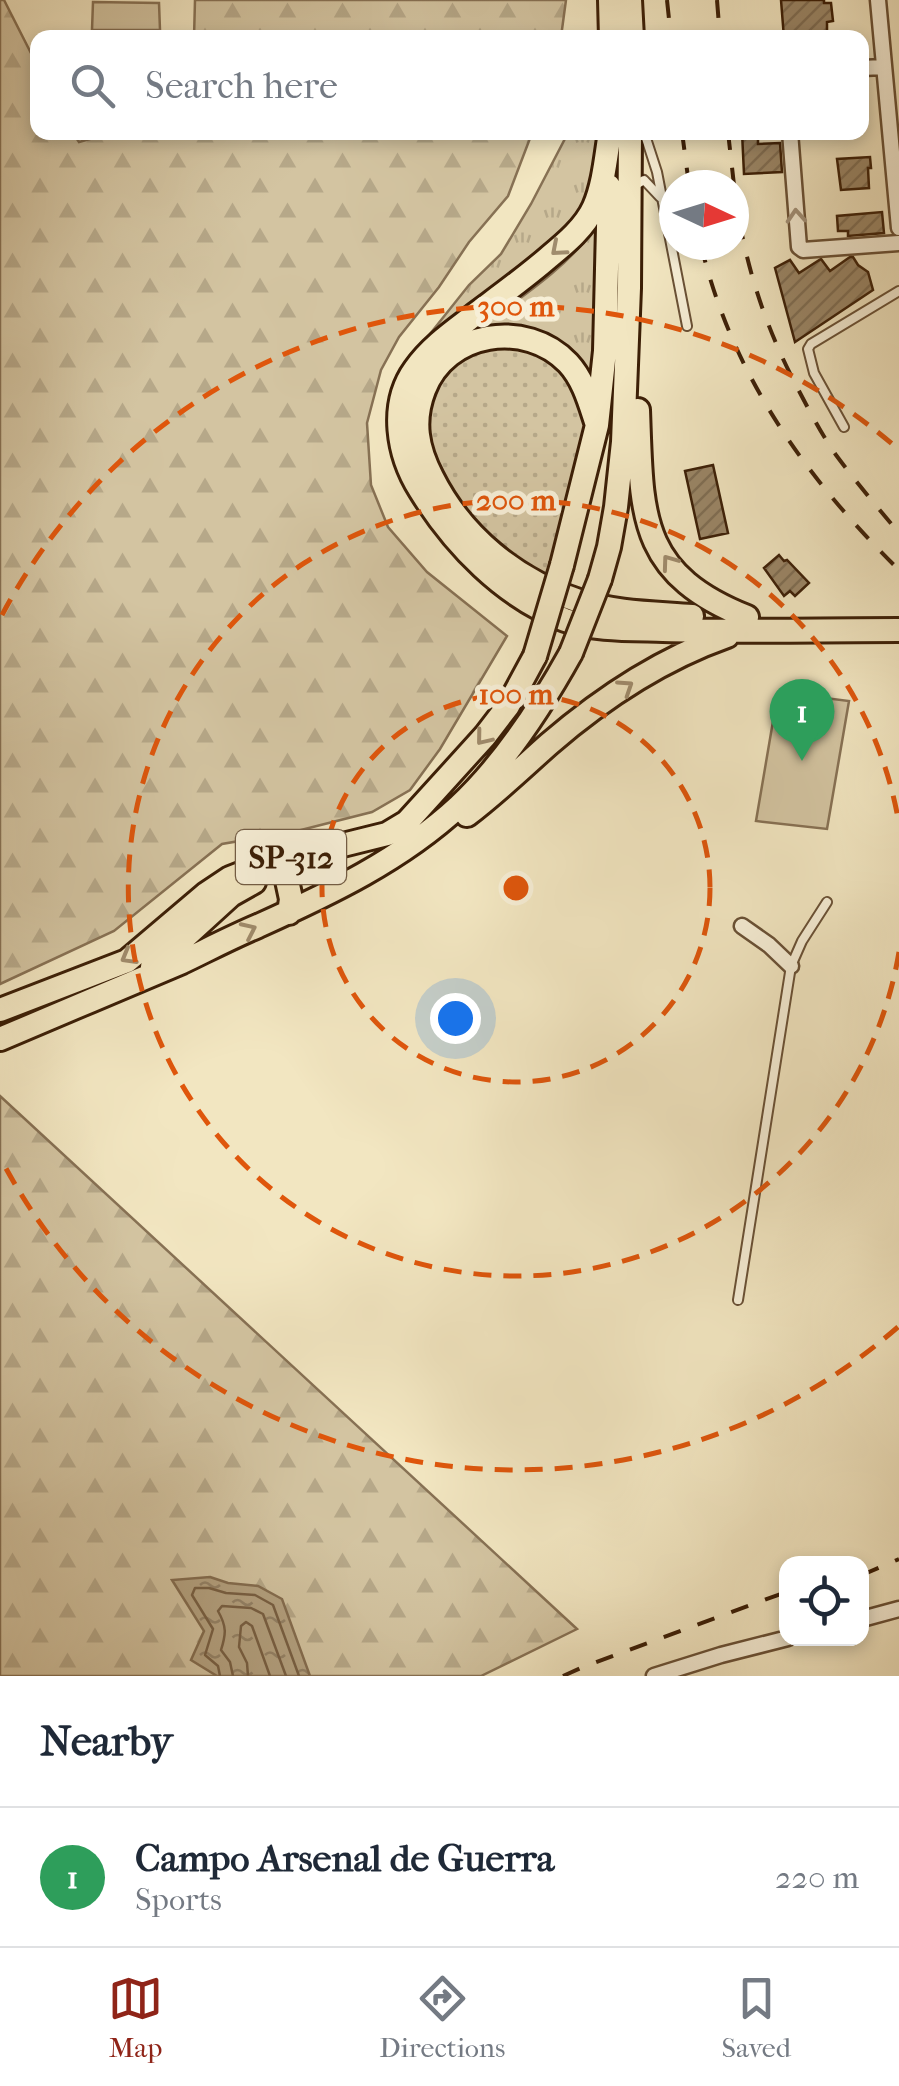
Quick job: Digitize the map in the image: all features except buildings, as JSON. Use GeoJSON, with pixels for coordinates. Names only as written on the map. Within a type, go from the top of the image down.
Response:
{"type":"FeatureCollection","features":[{"type":"Feature","properties":{"kind":"main road"},"geometry":{"type":"LineString","coordinates":[[610,0],[611,30]]}},
{"type":"Feature","properties":{"kind":"main road"},"geometry":{"type":"LineString","coordinates":[[632,0],[634,30]]}},
{"type":"Feature","properties":{"kind":"main road"},"geometry":{"type":"LineString","coordinates":[[608,140],[596,202],[582,225],[544,262],[447,335],[413,372],[402,399],[402,450],[411,476],[444,528],[470,556],[539,608],[568,621],[604,626],[756,624]]}},
{"type":"Feature","properties":{"kind":"main road"},"geometry":{"type":"LineString","coordinates":[[597,425],[605,351],[610,140]]}},
{"type":"Feature","properties":{"kind":"main road"},"geometry":{"type":"LineString","coordinates":[[630,140],[628,194],[639,455],[650,532],[677,574],[695,590],[756,624]]}},
{"type":"Feature","properties":{"kind":"main road"},"geometry":{"type":"LineString","coordinates":[[378,868],[462,804],[502,758],[546,697],[571,653],[600,579],[616,506],[630,228]]}},
{"type":"Feature","properties":{"kind":"main road","name":"SP-312"},"geometry":{"type":"LineString","coordinates":[[0,1010],[126,961],[218,885],[248,870],[275,867],[387,834],[407,822],[438,791],[508,706],[535,656],[562,564],[597,425],[580,380],[564,359],[527,338],[500,336],[477,340],[440,363],[423,392],[416,419],[421,455],[447,503],[476,540],[498,559],[530,580],[576,600],[608,609],[756,624],[899,630]]}},
{"type":"Feature","properties":{"kind":"main road","name":"SP-312"},"geometry":{"type":"LineString","coordinates":[[0,1040],[289,913],[442,832],[550,742],[628,684],[688,652],[756,624],[899,617]]}},
{"type":"Feature","properties":{"kind":"main road"},"geometry":{"type":"LineString","coordinates":[[106,994],[158,963],[231,895],[275,867],[357,855],[387,846],[405,848]]}},
{"type":"Feature","properties":{"kind":"main road"},"geometry":{"type":"LineString","coordinates":[[275,867],[291,899],[289,913]]}},
{"type":"Feature","properties":{"kind":"street"},"geometry":{"type":"LineString","coordinates":[[878,0],[899,228]]}},
{"type":"Feature","properties":{"kind":"street"},"geometry":{"type":"LineString","coordinates":[[869,68],[884,67]]}},
{"type":"Feature","properties":{"kind":"street"},"geometry":{"type":"LineString","coordinates":[[791,140],[799,246],[803,250],[899,244]]}},
{"type":"Feature","properties":{"kind":"street"},"geometry":{"type":"LineString","coordinates":[[742,926],[791,966]]}},
{"type":"Feature","properties":{"kind":"street"},"geometry":{"type":"LineString","coordinates":[[869,1617],[899,1609]]}},
{"type":"Feature","properties":{"kind":"street"},"geometry":{"type":"LineString","coordinates":[[654,1676],[779,1640]]}},
{"type":"Feature","properties":{"kind":"lane"},"geometry":{"type":"LineString","coordinates":[[646,140],[659,187]]}},
{"type":"Feature","properties":{"kind":"lane"},"geometry":{"type":"LineString","coordinates":[[628,194],[634,184],[644,180],[659,196]]}},
{"type":"Feature","properties":{"kind":"lane"},"geometry":{"type":"LineString","coordinates":[[674,260],[687,326]]}},
{"type":"Feature","properties":{"kind":"lane"},"geometry":{"type":"LineString","coordinates":[[844,427],[814,374],[808,350],[811,344],[899,291]]}},
{"type":"Feature","properties":{"kind":"lane"},"geometry":{"type":"LineString","coordinates":[[738,1300],[791,966],[827,902]]}},
{"type":"Feature","properties":{"kind":"green space"},"geometry":{"type":"Polygon","coordinates":[[[0,0],[4,0],[30,51],[30,140],[529,140],[508,196],[399,337],[381,370],[367,423],[371,485],[388,527],[427,572],[507,636],[440,749],[410,790],[372,812],[222,844],[114,931],[0,984],[0,0]]]}},
{"type":"Feature","properties":{"kind":"green space"},"geometry":{"type":"Polygon","coordinates":[[[195,0],[566,0],[562,30],[194,30],[195,0]]]}},
{"type":"Feature","properties":{"kind":"green space"},"geometry":{"type":"Polygon","coordinates":[[[93,2],[159,3],[160,30],[92,30],[93,2]]]}},
{"type":"Feature","properties":{"kind":"green space"},"geometry":{"type":"Polygon","coordinates":[[[564,140],[600,140],[597,180],[575,227],[418,349],[469,285],[501,254],[564,140]]]}},
{"type":"Feature","properties":{"kind":"green space"},"geometry":{"type":"Polygon","coordinates":[[[599,221],[596,374],[592,378],[573,352],[545,337],[458,343],[554,272],[599,221]]]}},
{"type":"Feature","properties":{"kind":"green space"},"geometry":{"type":"Polygon","coordinates":[[[524,348],[553,363],[575,388],[583,407],[578,466],[546,581],[478,534],[425,444],[428,409],[439,385],[459,361],[478,351],[524,348]]]}},
{"type":"Feature","properties":{"kind":"green space"},"geometry":{"type":"Polygon","coordinates":[[[778,692],[849,701],[827,829],[756,821],[778,692]]]}},
{"type":"Feature","properties":{"kind":"green space"},"geometry":{"type":"Polygon","coordinates":[[[0,1096],[577,1629],[481,1676],[0,1676],[0,1096]]]}},
{"type":"Feature","properties":{"kind":"water"},"geometry":{"type":"Polygon","coordinates":[[[210,1577],[258,1586],[282,1599],[310,1676],[217,1676],[191,1660],[204,1631],[172,1580],[210,1577]]]}},
{"type":"Feature","properties":{"kind":"railway"},"geometry":{"type":"LineString","coordinates":[[667,0],[670,30]]}},
{"type":"Feature","properties":{"kind":"railway"},"geometry":{"type":"LineString","coordinates":[[717,0],[719,30]]}},
{"type":"Feature","properties":{"kind":"railway"},"geometry":{"type":"LineString","coordinates":[[683,140],[687,170]]}},
{"type":"Feature","properties":{"kind":"railway"},"geometry":{"type":"LineString","coordinates":[[729,140],[732,170]]}},
{"type":"Feature","properties":{"kind":"railway"},"geometry":{"type":"LineString","coordinates":[[705,260],[732,338],[776,421],[833,498],[899,570]]}},
{"type":"Feature","properties":{"kind":"railway"},"geometry":{"type":"LineString","coordinates":[[748,260],[765,316],[812,415],[859,485],[899,533]]}},
{"type":"Feature","properties":{"kind":"railway"},"geometry":{"type":"LineString","coordinates":[[869,1572],[899,1559]]}},
{"type":"Feature","properties":{"kind":"railway"},"geometry":{"type":"LineString","coordinates":[[563,1676],[779,1595]]}},
{"type":"Feature","properties":{"kind":"place","name":"Campo Arsenal de Guerra"},"geometry":{"type":"Point","coordinates":[802,761]}}]}
